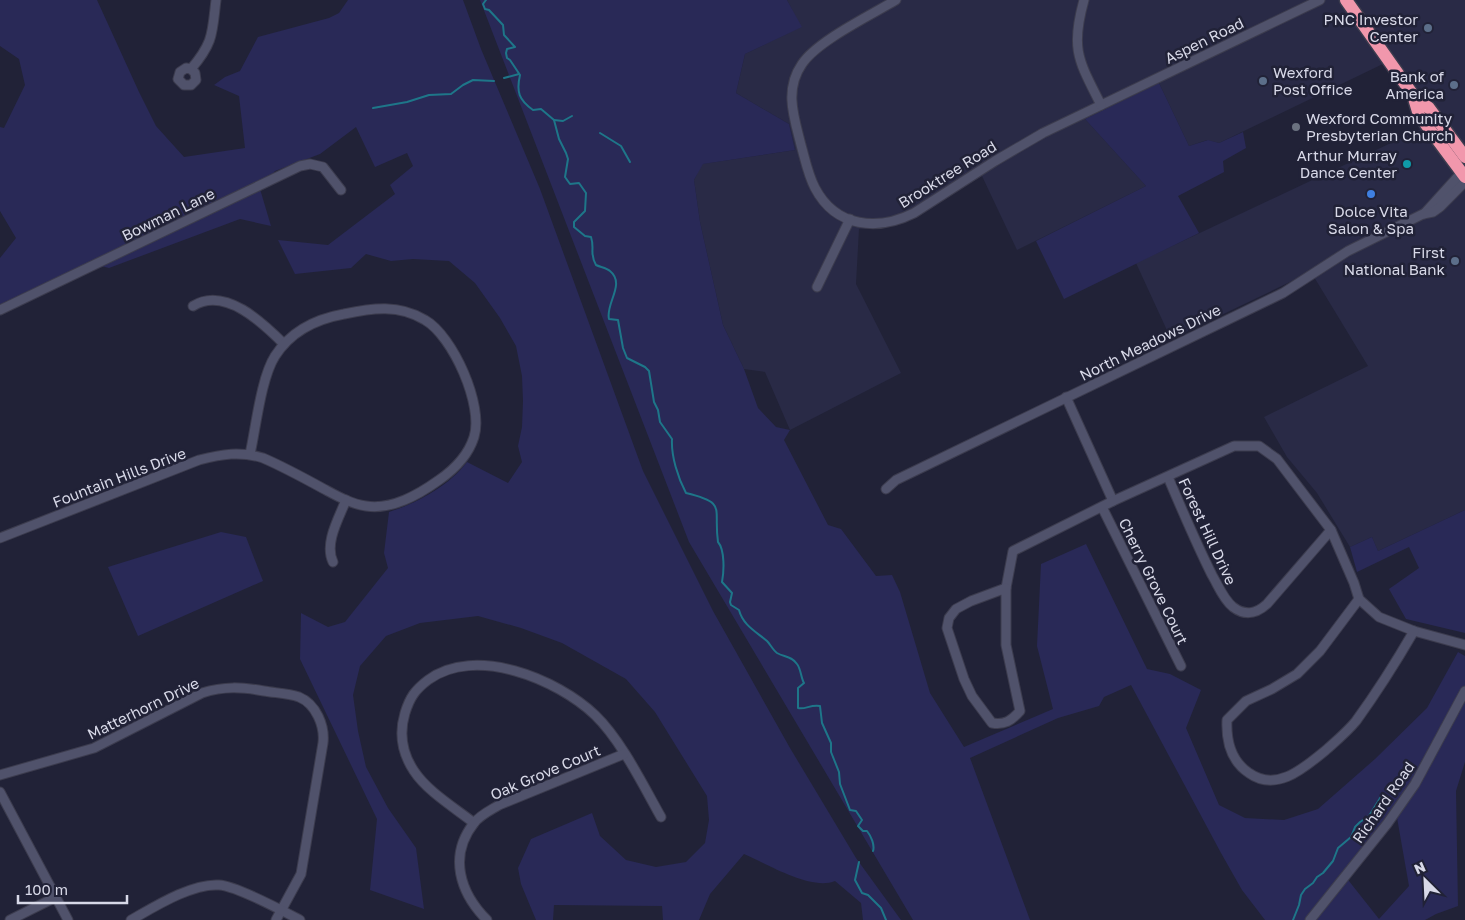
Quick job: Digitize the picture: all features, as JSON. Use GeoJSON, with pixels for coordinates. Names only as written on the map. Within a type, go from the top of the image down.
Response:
{"type":"FeatureCollection","features":[{"type":"Feature","properties":{"kind":"highway"},"geometry":{"type":"LineString","coordinates":[[1346,0],[1413,95],[1429,108],[1465,157]]}},
{"type":"Feature","properties":{"kind":"highway"},"geometry":{"type":"LineString","coordinates":[[1413,95],[1419,115],[1464,175]]}},
{"type":"Feature","properties":{"kind":"street"},"geometry":{"type":"LineString","coordinates":[[191,69],[208,46],[213,29],[216,0]]}},
{"type":"Feature","properties":{"kind":"street","name":"Brooktree Road"},"geometry":{"type":"LineString","coordinates":[[896,0],[826,42],[813,52],[802,64],[792,86],[791,102],[794,117],[816,189],[829,206],[850,219],[872,224],[891,223],[901,219],[914,213],[1020,146],[1100,105]]}},
{"type":"Feature","properties":{"kind":"street"},"geometry":{"type":"LineString","coordinates":[[1084,0],[1078,20],[1076,48],[1084,73],[1100,105]]}},
{"type":"Feature","properties":{"kind":"street","name":"Aspen Road"},"geometry":{"type":"LineString","coordinates":[[1100,105],[1320,0]]}},
{"type":"Feature","properties":{"kind":"street","name":"Bowman Lane"},"geometry":{"type":"LineString","coordinates":[[0,310],[300,166],[310,164],[323,167],[341,190]]}},
{"type":"Feature","properties":{"kind":"street","name":"North Meadows Drive"},"geometry":{"type":"LineString","coordinates":[[886,489],[896,480],[1283,293],[1348,251],[1423,214],[1464,175]]}},
{"type":"Feature","properties":{"kind":"street"},"geometry":{"type":"LineString","coordinates":[[817,288],[850,219]]}},
{"type":"Feature","properties":{"kind":"street"},"geometry":{"type":"LineString","coordinates":[[194,306],[201,302],[216,301],[236,306],[255,317],[284,344]]}},
{"type":"Feature","properties":{"kind":"street","name":"Fountain Hills Drive"},"geometry":{"type":"LineString","coordinates":[[0,538],[199,460],[230,453],[250,454],[275,463],[346,500],[366,506],[395,504],[427,488],[453,470],[464,457],[475,436],[476,412],[458,360],[440,332],[426,320],[405,311],[378,308],[327,317],[301,330],[284,344],[275,357],[266,376],[250,454]]}},
{"type":"Feature","properties":{"kind":"street"},"geometry":{"type":"LineString","coordinates":[[1066,397],[1113,501]]}},
{"type":"Feature","properties":{"kind":"street"},"geometry":{"type":"LineString","coordinates":[[1006,588],[956,609],[948,618],[948,628],[964,679],[972,696],[992,723],[1002,724],[1011,720],[1020,711],[1006,645],[1006,588],[1013,551],[1113,501],[1234,446],[1259,446],[1277,459],[1331,530],[1354,583],[1358,599],[1379,617],[1414,631],[1465,645]]}},
{"type":"Feature","properties":{"kind":"street","name":"Forest Hill Drive"},"geometry":{"type":"LineString","coordinates":[[1168,477],[1188,526],[1224,596],[1232,606],[1249,614],[1259,611],[1267,604],[1331,530]]}},
{"type":"Feature","properties":{"kind":"street"},"geometry":{"type":"LineString","coordinates":[[334,562],[330,555],[330,546],[346,500]]}},
{"type":"Feature","properties":{"kind":"street","name":"Cherry Grove Court"},"geometry":{"type":"LineString","coordinates":[[1102,507],[1181,666]]}},
{"type":"Feature","properties":{"kind":"street"},"geometry":{"type":"LineString","coordinates":[[1358,599],[1320,651],[1297,674],[1272,689],[1246,701],[1227,720],[1228,743],[1234,756],[1241,768],[1255,778],[1271,781],[1286,778],[1302,770],[1339,738],[1355,722],[1393,667],[1414,631]]}},
{"type":"Feature","properties":{"kind":"street","name":"Oak Grove Court"},"geometry":{"type":"LineString","coordinates":[[624,754],[499,806],[487,812],[474,823],[423,782],[414,771],[402,743],[401,727],[410,698],[427,681],[447,669],[465,665],[488,665],[537,679],[582,703],[596,715],[624,754],[661,817]]}},
{"type":"Feature","properties":{"kind":"street","name":"Matterhorn Drive"},"geometry":{"type":"LineString","coordinates":[[0,775],[94,748],[202,693],[218,688],[252,688],[299,698],[313,709],[320,719],[324,734],[301,874],[276,920]]}},
{"type":"Feature","properties":{"kind":"street","name":"Richard Road"},"geometry":{"type":"LineString","coordinates":[[1310,920],[1387,824],[1415,784],[1465,691]]}},
{"type":"Feature","properties":{"kind":"street"},"geometry":{"type":"LineString","coordinates":[[0,792],[68,920]]}},
{"type":"Feature","properties":{"kind":"street"},"geometry":{"type":"LineString","coordinates":[[474,823],[465,840],[460,856],[460,872],[463,886],[470,902],[487,920]]}},
{"type":"Feature","properties":{"kind":"street"},"geometry":{"type":"LineString","coordinates":[[131,920],[182,894],[213,885],[228,887],[282,910],[300,920]]}},
{"type":"Feature","properties":{"kind":"street"},"geometry":{"type":"LineString","coordinates":[[10,920],[56,897]]}},
{"type":"Feature","properties":{"kind":"shaded area"},"geometry":{"type":"Polygon","coordinates":[[[0,0],[97,0],[156,126],[184,157],[245,148],[239,96],[214,85],[225,77],[240,71],[258,37],[329,18],[339,13],[348,0],[463,0],[481,49],[540,189],[643,471],[713,611],[790,748],[856,858],[901,920],[863,920],[861,903],[835,881],[825,883],[802,879],[777,870],[744,854],[710,894],[699,920],[663,920],[662,906],[554,905],[553,920],[536,920],[521,884],[518,868],[531,839],[592,813],[600,836],[626,860],[656,867],[686,862],[705,843],[709,820],[707,796],[655,712],[626,679],[562,643],[521,628],[478,616],[420,623],[386,636],[360,666],[353,695],[366,767],[388,808],[416,848],[424,909],[370,890],[377,819],[300,659],[301,613],[328,627],[345,622],[388,568],[384,553],[389,512],[432,493],[451,479],[467,462],[508,483],[522,462],[518,446],[522,427],[522,376],[516,346],[500,318],[475,283],[449,261],[413,259],[391,261],[366,254],[351,268],[295,274],[278,240],[328,245],[395,194],[390,185],[413,166],[407,153],[375,167],[356,127],[320,154],[275,171],[260,189],[271,226],[240,219],[109,268],[101,266],[0,307],[0,258],[16,238],[0,211],[0,127],[4,128],[25,85],[19,59],[0,46],[0,0]]]}},
{"type":"Feature","properties":{"kind":"shaded area"},"geometry":{"type":"Polygon","coordinates":[[[480,0],[787,0],[802,27],[745,54],[736,93],[789,124],[795,150],[703,164],[694,180],[700,222],[723,325],[744,369],[758,408],[776,427],[790,430],[784,440],[828,525],[841,529],[876,576],[892,575],[900,592],[930,693],[964,747],[1053,709],[1037,646],[1041,564],[1086,544],[1147,669],[1170,674],[1201,690],[1186,728],[1219,805],[1245,818],[1284,820],[1318,809],[1375,759],[1427,708],[1458,652],[1465,656],[1465,762],[1456,791],[1458,906],[1425,920],[1265,920],[1242,890],[1131,685],[1104,697],[1099,706],[1058,718],[970,758],[1030,920],[913,920],[689,542],[480,0]],[[1396,812],[1345,876],[1379,919],[1409,886],[1396,812]]]}},
{"type":"Feature","properties":{"kind":"shaded area"},"geometry":{"type":"Polygon","coordinates":[[[787,0],[1465,0],[1465,510],[1378,551],[1372,537],[1350,547],[1317,493],[1287,457],[1264,417],[1368,366],[1311,272],[1171,339],[1136,263],[1427,126],[1389,61],[1219,143],[1207,140],[1189,146],[1159,83],[1085,119],[1146,186],[1017,250],[982,176],[903,223],[859,229],[856,284],[901,373],[790,430],[765,372],[744,369],[723,325],[700,222],[694,180],[702,164],[795,150],[789,124],[736,93],[745,54],[801,27],[787,0]]]}},
{"type":"Feature","properties":{"kind":"shaded area"},"geometry":{"type":"Polygon","coordinates":[[[1159,83],[1189,146],[1208,140],[1219,143],[1243,132],[1246,148],[1223,161],[1224,172],[1178,196],[1199,233],[1064,299],[1036,241],[1146,186],[1085,119],[1159,83]]]}},
{"type":"Feature","properties":{"kind":"shaded area"},"geometry":{"type":"Polygon","coordinates":[[[1465,510],[1465,633],[1406,619],[1389,589],[1419,568],[1409,547],[1357,572],[1350,547],[1372,537],[1378,551],[1465,510]]]}},
{"type":"Feature","properties":{"kind":"shaded area"},"geometry":{"type":"Polygon","coordinates":[[[221,532],[246,537],[263,581],[138,636],[108,567],[221,532]]]}},
{"type":"Feature","properties":{"kind":"waterway"},"geometry":{"type":"LineString","coordinates":[[486,0],[483,4],[485,9],[489,10],[503,25],[504,35],[515,47],[507,49],[506,53],[507,58],[520,75],[518,86],[524,103],[533,110],[541,109],[554,120],[559,139],[568,159],[565,177],[570,184],[579,183],[586,193],[585,211],[574,222],[574,227],[585,236],[591,237],[593,257],[596,265],[609,270],[614,276],[616,288],[610,307],[609,319],[618,320],[623,348],[627,358],[649,371],[654,402],[658,410],[660,422],[672,439],[674,460],[683,487],[686,493],[708,500],[716,508],[718,542],[722,550],[723,561],[722,582],[732,593],[731,605],[739,610],[746,624],[767,641],[776,652],[793,659],[798,666],[804,683],[798,688],[798,708],[820,706],[822,723],[831,743],[831,752],[839,772],[840,784],[850,810],[856,811],[862,820],[858,826],[863,831],[867,831],[871,838],[873,851]]}},
{"type":"Feature","properties":{"kind":"waterway"},"geometry":{"type":"LineString","coordinates":[[504,78],[519,74]]}},
{"type":"Feature","properties":{"kind":"waterway"},"geometry":{"type":"LineString","coordinates":[[373,108],[407,102],[429,95],[451,94],[473,80],[494,81]]}},
{"type":"Feature","properties":{"kind":"waterway"},"geometry":{"type":"LineString","coordinates":[[554,120],[563,121],[572,116]]}},
{"type":"Feature","properties":{"kind":"waterway"},"geometry":{"type":"LineString","coordinates":[[600,133],[621,146],[630,162]]}},
{"type":"Feature","properties":{"kind":"waterway"},"geometry":{"type":"LineString","coordinates":[[1293,920],[1301,895],[1305,889],[1333,861],[1338,848],[1351,837],[1355,827],[1369,816],[1382,795]]}},
{"type":"Feature","properties":{"kind":"waterway"},"geometry":{"type":"LineString","coordinates":[[859,862],[855,880],[862,893],[868,895],[881,908],[886,920]]}},
{"type":"Feature","properties":{"kind":"place","name":"PNC Investor Center"},"geometry":{"type":"Point","coordinates":[1428,28]}},
{"type":"Feature","properties":{"kind":"place","name":"Wexford Post Office"},"geometry":{"type":"Point","coordinates":[1263,81]}},
{"type":"Feature","properties":{"kind":"place","name":"Bank of America"},"geometry":{"type":"Point","coordinates":[1454,85]}},
{"type":"Feature","properties":{"kind":"place","name":"Wexford Community Presbyterian Church"},"geometry":{"type":"Point","coordinates":[1296,127]}},
{"type":"Feature","properties":{"kind":"place","name":"Arthur Murray Dance Center"},"geometry":{"type":"Point","coordinates":[1407,164]}},
{"type":"Feature","properties":{"kind":"place","name":"Dolce Vita Salon & Spa"},"geometry":{"type":"Point","coordinates":[1371,194]}},
{"type":"Feature","properties":{"kind":"place","name":"First National Bank"},"geometry":{"type":"Point","coordinates":[1455,261]}}]}
